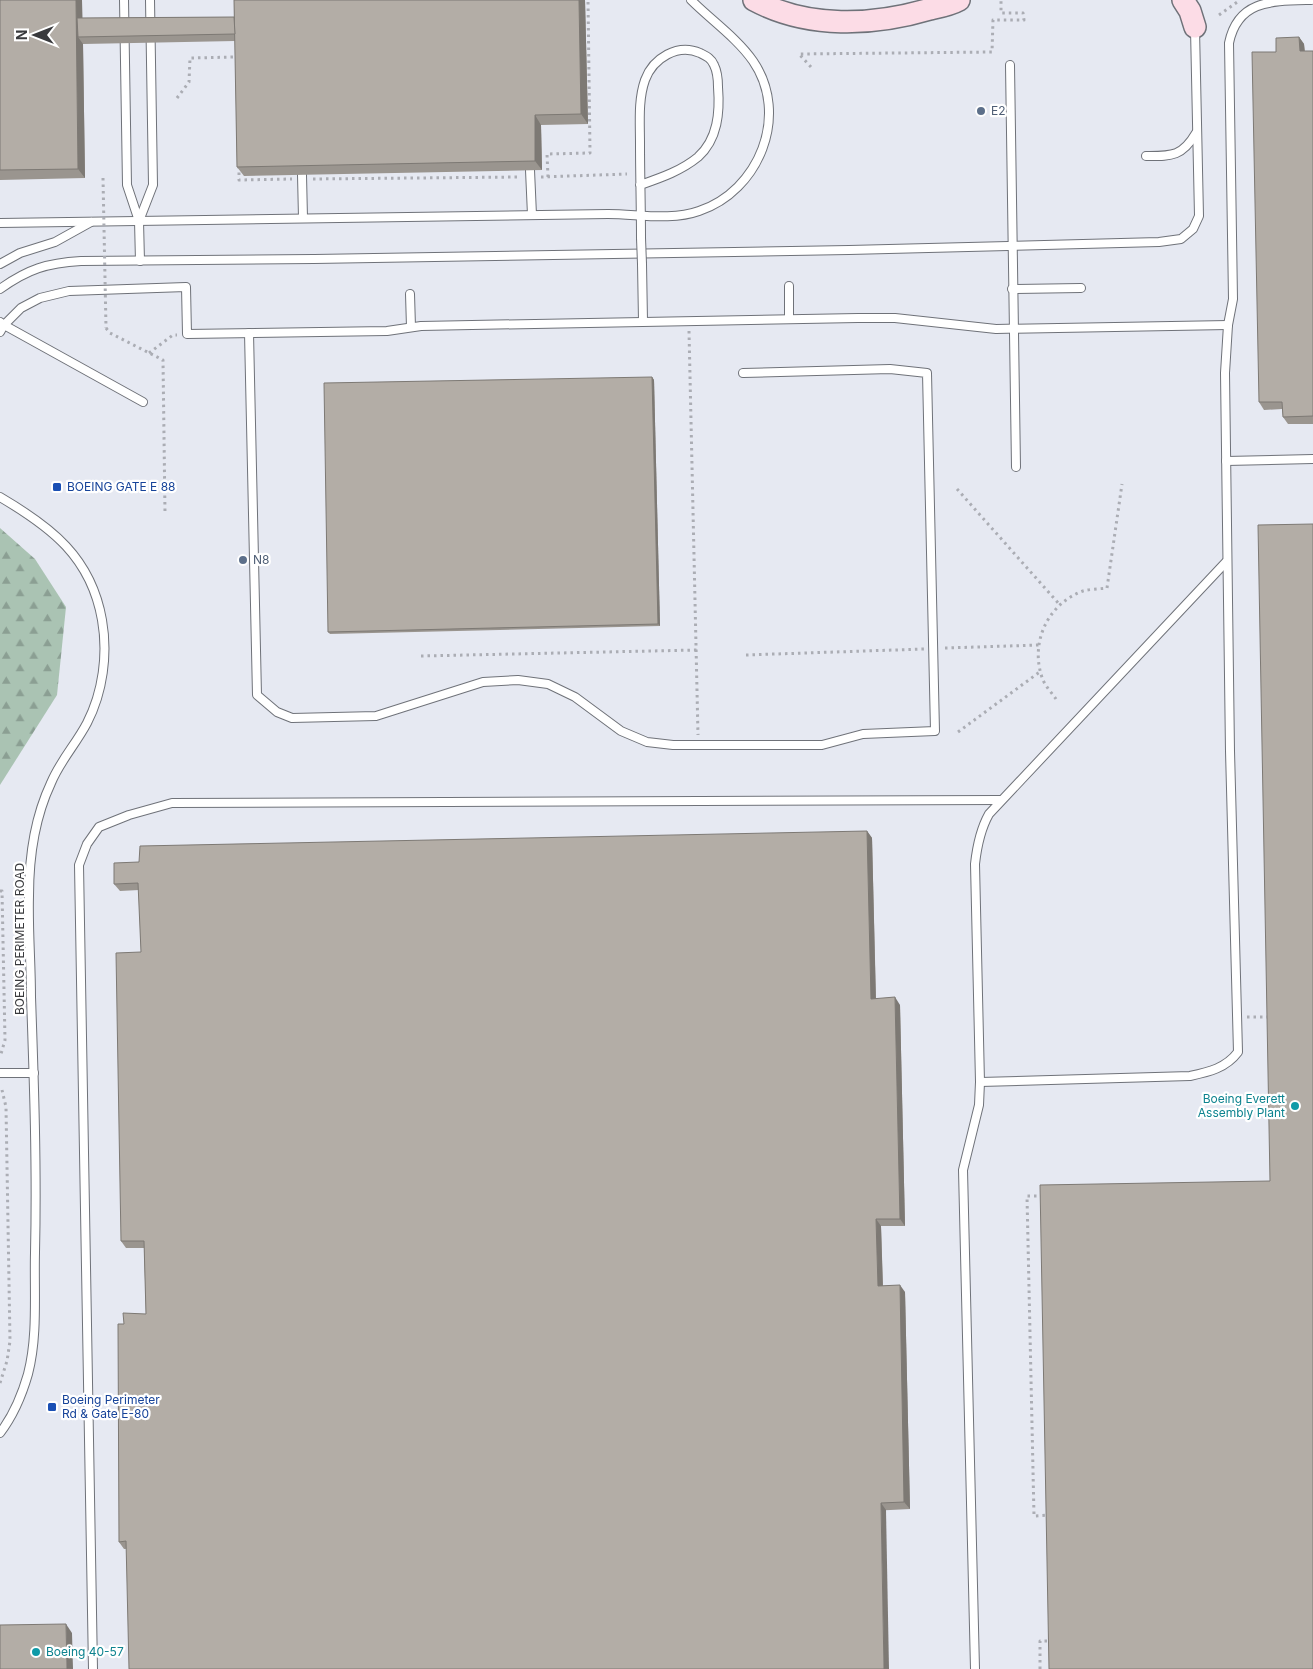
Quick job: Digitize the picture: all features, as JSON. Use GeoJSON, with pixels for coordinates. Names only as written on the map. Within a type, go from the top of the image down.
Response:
{"type":"FeatureCollection","features":[{"type":"Feature","properties":{"kind":"street"},"geometry":{"type":"LineString","coordinates":[[754,0],[784,13],[809,20],[834,22],[902,17],[959,0]]}},
{"type":"Feature","properties":{"kind":"street"},"geometry":{"type":"LineString","coordinates":[[1183,0],[1190,11],[1195,27]]}},
{"type":"Feature","properties":{"kind":"lane"},"geometry":{"type":"LineString","coordinates":[[124,0],[127,185],[139,220],[140,260]]}},
{"type":"Feature","properties":{"kind":"lane"},"geometry":{"type":"LineString","coordinates":[[139,220],[153,185],[150,0]]}},
{"type":"Feature","properties":{"kind":"lane"},"geometry":{"type":"LineString","coordinates":[[0,223],[532,215],[686,215],[714,205],[740,187],[756,164],[767,134],[768,105],[766,89],[754,63],[744,49],[691,0]]}},
{"type":"Feature","properties":{"kind":"lane"},"geometry":{"type":"LineString","coordinates":[[0,289],[18,276],[35,269],[59,263],[140,260],[819,250],[1141,243],[1181,239],[1193,229],[1199,216],[1195,0]]}},
{"type":"Feature","properties":{"kind":"lane"},"geometry":{"type":"LineString","coordinates":[[980,1082],[1190,1076],[1217,1069],[1233,1059],[1238,1052],[1226,562],[1225,372],[1228,325],[1233,299],[1229,43],[1232,29],[1239,16],[1250,6],[1264,1],[1311,0]]}},
{"type":"Feature","properties":{"kind":"lane"},"geometry":{"type":"LineString","coordinates":[[640,185],[682,168],[699,156],[712,138],[719,110],[719,92],[714,64],[708,57],[684,49],[671,52],[661,58],[652,67],[640,99],[640,185],[643,321]]}},
{"type":"Feature","properties":{"kind":"lane"},"geometry":{"type":"LineString","coordinates":[[1010,65],[1016,467]]}},
{"type":"Feature","properties":{"kind":"lane"},"geometry":{"type":"LineString","coordinates":[[1146,156],[1172,156],[1177,154],[1182,151],[1197,132]]}},
{"type":"Feature","properties":{"kind":"lane"},"geometry":{"type":"LineString","coordinates":[[529,174],[532,215]]}},
{"type":"Feature","properties":{"kind":"lane"},"geometry":{"type":"LineString","coordinates":[[303,178],[303,218]]}},
{"type":"Feature","properties":{"kind":"lane"},"geometry":{"type":"LineString","coordinates":[[0,264],[20,253],[55,242],[92,222]]}},
{"type":"Feature","properties":{"kind":"lane"},"geometry":{"type":"LineString","coordinates":[[143,402],[1,326],[21,308],[40,298],[69,291],[186,286],[187,334],[387,331],[421,326],[895,318],[996,329],[1228,325]]}},
{"type":"Feature","properties":{"kind":"lane"},"geometry":{"type":"LineString","coordinates":[[789,286],[789,319]]}},
{"type":"Feature","properties":{"kind":"lane"},"geometry":{"type":"LineString","coordinates":[[1012,289],[1082,288]]}},
{"type":"Feature","properties":{"kind":"lane"},"geometry":{"type":"LineString","coordinates":[[410,294],[411,328]]}},
{"type":"Feature","properties":{"kind":"lane"},"geometry":{"type":"LineString","coordinates":[[250,333],[257,695],[277,712],[292,718],[376,716],[484,682],[518,680],[548,684],[575,697],[621,731],[647,742],[673,745],[822,746],[863,734],[934,731],[927,373],[890,369],[742,373]]}},
{"type":"Feature","properties":{"kind":"lane"},"geometry":{"type":"LineString","coordinates":[[1226,461],[1313,459]]}},
{"type":"Feature","properties":{"kind":"lane","name":"BOEING PERIMETER ROAD"},"geometry":{"type":"LineString","coordinates":[[0,497],[37,519],[65,544],[78,561],[90,583],[102,619],[105,657],[96,700],[88,722],[57,770],[39,812],[34,835],[29,896],[36,1225],[32,1350],[21,1394],[11,1416],[0,1433]]}},
{"type":"Feature","properties":{"kind":"lane"},"geometry":{"type":"LineString","coordinates":[[975,1669],[964,1170],[979,1106],[980,1082],[977,844],[982,825],[988,814],[1226,562]]}},
{"type":"Feature","properties":{"kind":"lane"},"geometry":{"type":"LineString","coordinates":[[93,1669],[79,865],[87,844],[99,827],[129,815],[172,803],[1001,800]]}},
{"type":"Feature","properties":{"kind":"lane"},"geometry":{"type":"LineString","coordinates":[[0,1073],[34,1073]]}},
{"type":"Feature","properties":{"kind":"path"},"geometry":{"type":"LineString","coordinates":[[548,176],[548,154],[590,153],[588,0]]}},
{"type":"Feature","properties":{"kind":"path"},"geometry":{"type":"LineString","coordinates":[[811,67],[799,54],[992,52],[993,20],[1024,20],[1023,12],[1001,13],[1001,0]]}},
{"type":"Feature","properties":{"kind":"path"},"geometry":{"type":"LineString","coordinates":[[1219,15],[1240,0]]}},
{"type":"Feature","properties":{"kind":"path"},"geometry":{"type":"LineString","coordinates":[[177,98],[189,82],[190,58],[236,57],[236,66]]}},
{"type":"Feature","properties":{"kind":"path"},"geometry":{"type":"LineString","coordinates":[[238,161],[239,180],[529,174]]}},
{"type":"Feature","properties":{"kind":"path"},"geometry":{"type":"LineString","coordinates":[[538,177],[627,174]]}},
{"type":"Feature","properties":{"kind":"path"},"geometry":{"type":"LineString","coordinates":[[103,178],[106,328],[110,333],[163,360],[165,513]]}},
{"type":"Feature","properties":{"kind":"path"},"geometry":{"type":"LineString","coordinates":[[689,320],[698,744]]}},
{"type":"Feature","properties":{"kind":"path"},"geometry":{"type":"LineString","coordinates":[[149,353],[173,335],[187,334]]}},
{"type":"Feature","properties":{"kind":"path"},"geometry":{"type":"LineString","coordinates":[[1056,700],[1044,681],[1041,671],[1038,659],[1040,637],[1049,617],[1064,600],[1084,591],[1106,588],[1122,484]]}},
{"type":"Feature","properties":{"kind":"path"},"geometry":{"type":"LineString","coordinates":[[957,489],[1060,605]]}},
{"type":"Feature","properties":{"kind":"path"},"geometry":{"type":"LineString","coordinates":[[746,655],[1039,645]]}},
{"type":"Feature","properties":{"kind":"path"},"geometry":{"type":"LineString","coordinates":[[421,656],[697,650]]}},
{"type":"Feature","properties":{"kind":"path"},"geometry":{"type":"LineString","coordinates":[[958,732],[1041,671]]}},
{"type":"Feature","properties":{"kind":"path"},"geometry":{"type":"LineString","coordinates":[[0,891],[2,891],[5,1040],[1,1054]]}},
{"type":"Feature","properties":{"kind":"path"},"geometry":{"type":"LineString","coordinates":[[0,1383],[10,1341],[6,1107],[2,1090]]}},
{"type":"Feature","properties":{"kind":"path"},"geometry":{"type":"LineString","coordinates":[[1051,1196],[1028,1196],[1034,1516],[1053,1515]]}},
{"type":"Feature","properties":{"kind":"path"},"geometry":{"type":"LineString","coordinates":[[1040,1669],[1040,1641],[1055,1641]]}},
{"type":"Feature","properties":{"kind":"green space"},"geometry":{"type":"Polygon","coordinates":[[[0,528],[35,559],[66,607],[57,695],[0,785],[0,528]]]}},
{"type":"Feature","properties":{"kind":"building"},"geometry":{"type":"Polygon","coordinates":[[[0,0],[76,0],[78,169],[0,170],[0,0]]]}},
{"type":"Feature","properties":{"kind":"building"},"geometry":{"type":"Polygon","coordinates":[[[234,0],[579,0],[581,114],[535,115],[535,161],[237,167],[234,0]]]}},
{"type":"Feature","properties":{"kind":"building"},"geometry":{"type":"Polygon","coordinates":[[[234,17],[235,34],[78,37],[77,18],[234,17]]]}},
{"type":"Feature","properties":{"kind":"building"},"geometry":{"type":"Polygon","coordinates":[[[1299,37],[1300,51],[1313,51],[1313,416],[1283,417],[1282,402],[1259,402],[1252,52],[1276,52],[1276,38],[1299,37]]]}},
{"type":"Feature","properties":{"kind":"building"},"geometry":{"type":"Polygon","coordinates":[[[652,377],[658,624],[328,632],[324,383],[652,377]]]}},
{"type":"Feature","properties":{"kind":"building","name":"Boeing Everett Assembly Plant"},"geometry":{"type":"Polygon","coordinates":[[[1313,524],[1313,1669],[1049,1669],[1040,1185],[1270,1181],[1258,525],[1313,524]]]}},
{"type":"Feature","properties":{"kind":"building"},"geometry":{"type":"Polygon","coordinates":[[[867,831],[871,999],[895,997],[900,1219],[876,1219],[878,1286],[900,1285],[904,1502],[881,1503],[884,1669],[129,1669],[126,1541],[119,1542],[118,1324],[124,1324],[123,1313],[146,1314],[144,1241],[121,1241],[116,953],[141,952],[138,883],[114,884],[114,863],[139,862],[140,846],[867,831]]]}},
{"type":"Feature","properties":{"kind":"building","name":"Boeing 40-57"},"geometry":{"type":"Polygon","coordinates":[[[66,1624],[67,1669],[0,1669],[0,1625],[66,1624]]]}},
{"type":"Feature","properties":{"kind":"place","name":"E2"},"geometry":{"type":"Point","coordinates":[981,111]}},
{"type":"Feature","properties":{"kind":"place","name":"BOEING GATE E 88"},"geometry":{"type":"Point","coordinates":[57,487]}},
{"type":"Feature","properties":{"kind":"place","name":"N8"},"geometry":{"type":"Point","coordinates":[243,560]}},
{"type":"Feature","properties":{"kind":"place","name":"Boeing Everett Assembly Plant"},"geometry":{"type":"Point","coordinates":[1295,1106]}},
{"type":"Feature","properties":{"kind":"place","name":"Boeing Perimeter Rd & Gate E-80"},"geometry":{"type":"Point","coordinates":[52,1407]}},
{"type":"Feature","properties":{"kind":"place","name":"Boeing 40-57"},"geometry":{"type":"Point","coordinates":[36,1652]}}]}
